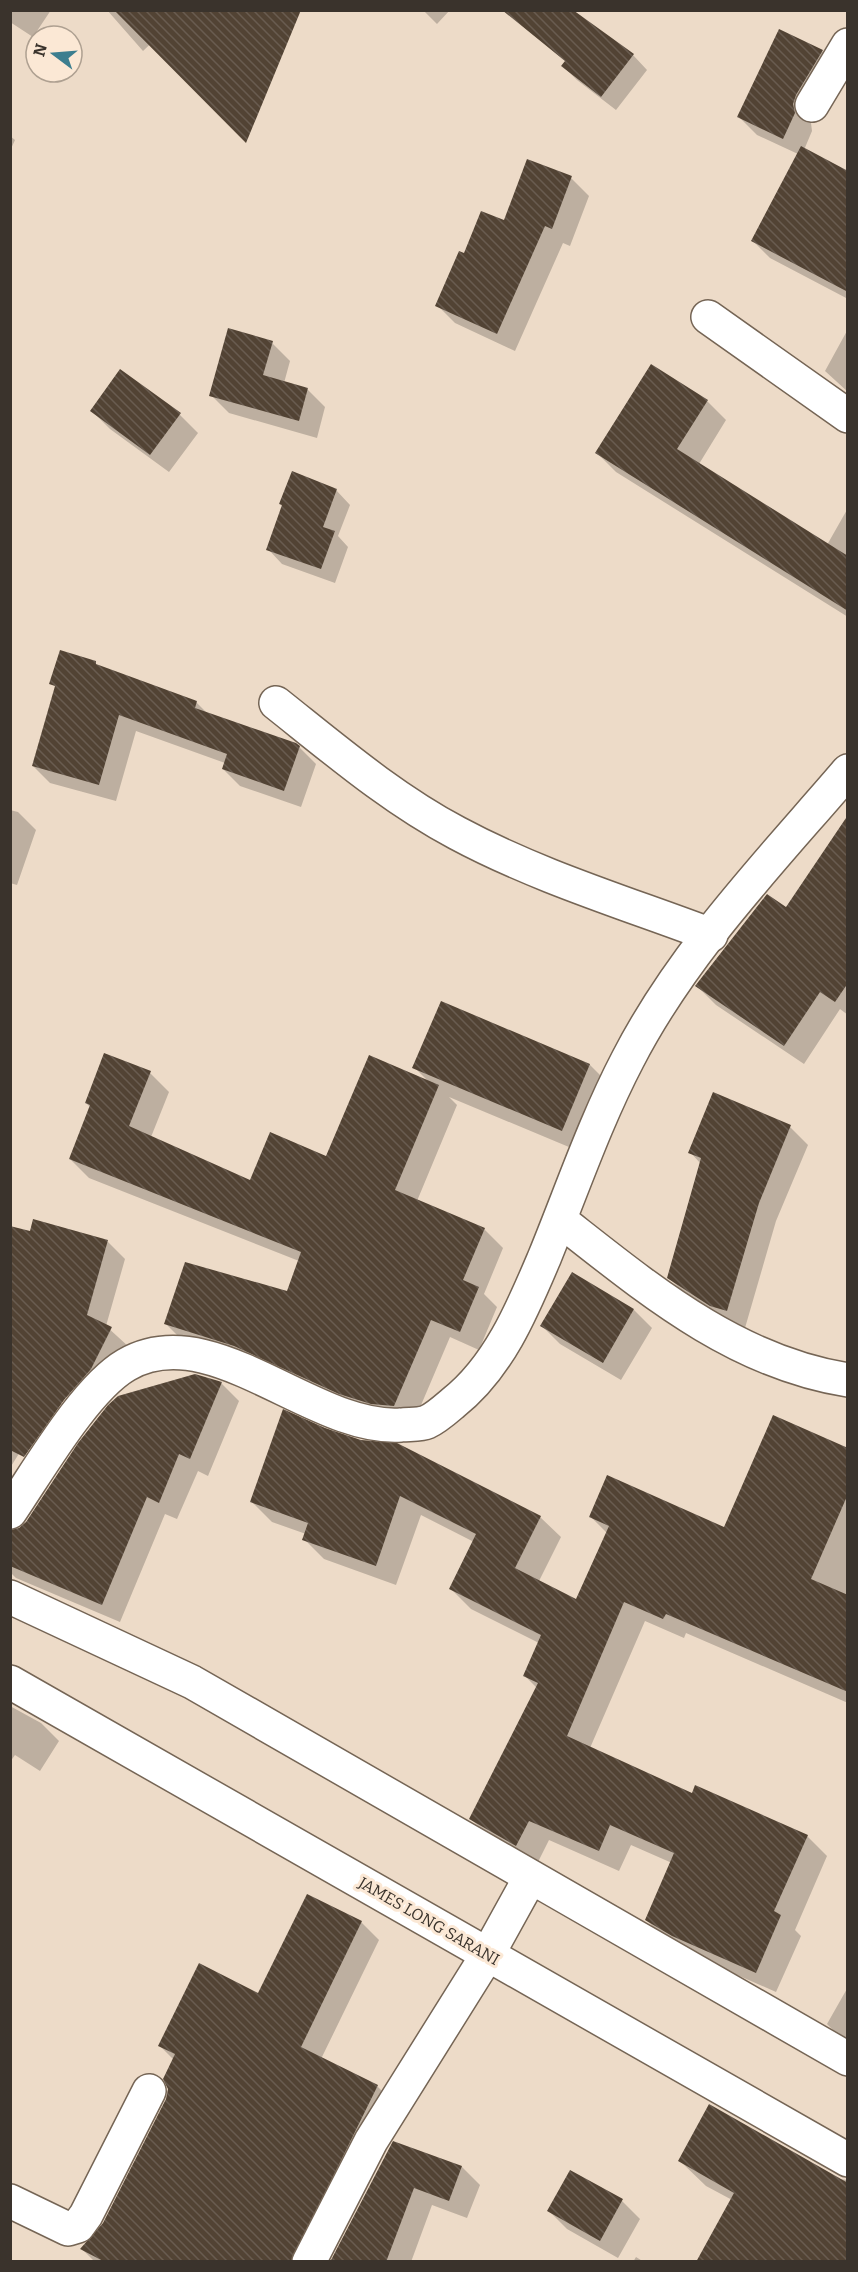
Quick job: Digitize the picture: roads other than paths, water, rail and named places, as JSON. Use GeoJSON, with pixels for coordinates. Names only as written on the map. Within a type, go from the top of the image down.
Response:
{"type":"FeatureCollection","features":[{"type":"Feature","properties":{"kind":"street"},"geometry":{"type":"LineString","coordinates":[[812,105],[848,45]]}},
{"type":"Feature","properties":{"kind":"street"},"geometry":{"type":"LineString","coordinates":[[708,317],[848,416]]}},
{"type":"Feature","properties":{"kind":"street"},"geometry":{"type":"LineString","coordinates":[[276,703],[384,789],[457,833],[541,872],[711,935]]}},
{"type":"Feature","properties":{"kind":"street"},"geometry":{"type":"LineString","coordinates":[[10,1512],[93,1395],[126,1365],[166,1351],[211,1358],[330,1411],[380,1426],[426,1423],[456,1401],[493,1359],[522,1310],[590,1141],[628,1058],[681,973],[848,771]]}},
{"type":"Feature","properties":{"kind":"street"},"geometry":{"type":"LineString","coordinates":[[560,1220],[663,1301],[712,1332],[766,1356],[826,1377],[848,1380]]}},
{"type":"Feature","properties":{"kind":"street"},"geometry":{"type":"LineString","coordinates":[[10,1597],[192,1682],[848,2059]]}},
{"type":"Feature","properties":{"kind":"street","name":"JAMES LONG SARANI"},"geometry":{"type":"LineString","coordinates":[[10,1682],[848,2160]]}},
{"type":"Feature","properties":{"kind":"street"},"geometry":{"type":"LineString","coordinates":[[309,2262],[371,2141],[488,1954],[530,1878]]}},
{"type":"Feature","properties":{"kind":"street"},"geometry":{"type":"LineString","coordinates":[[10,2201],[68,2229],[78,2226],[86,2215],[149,2091]]}}]}
